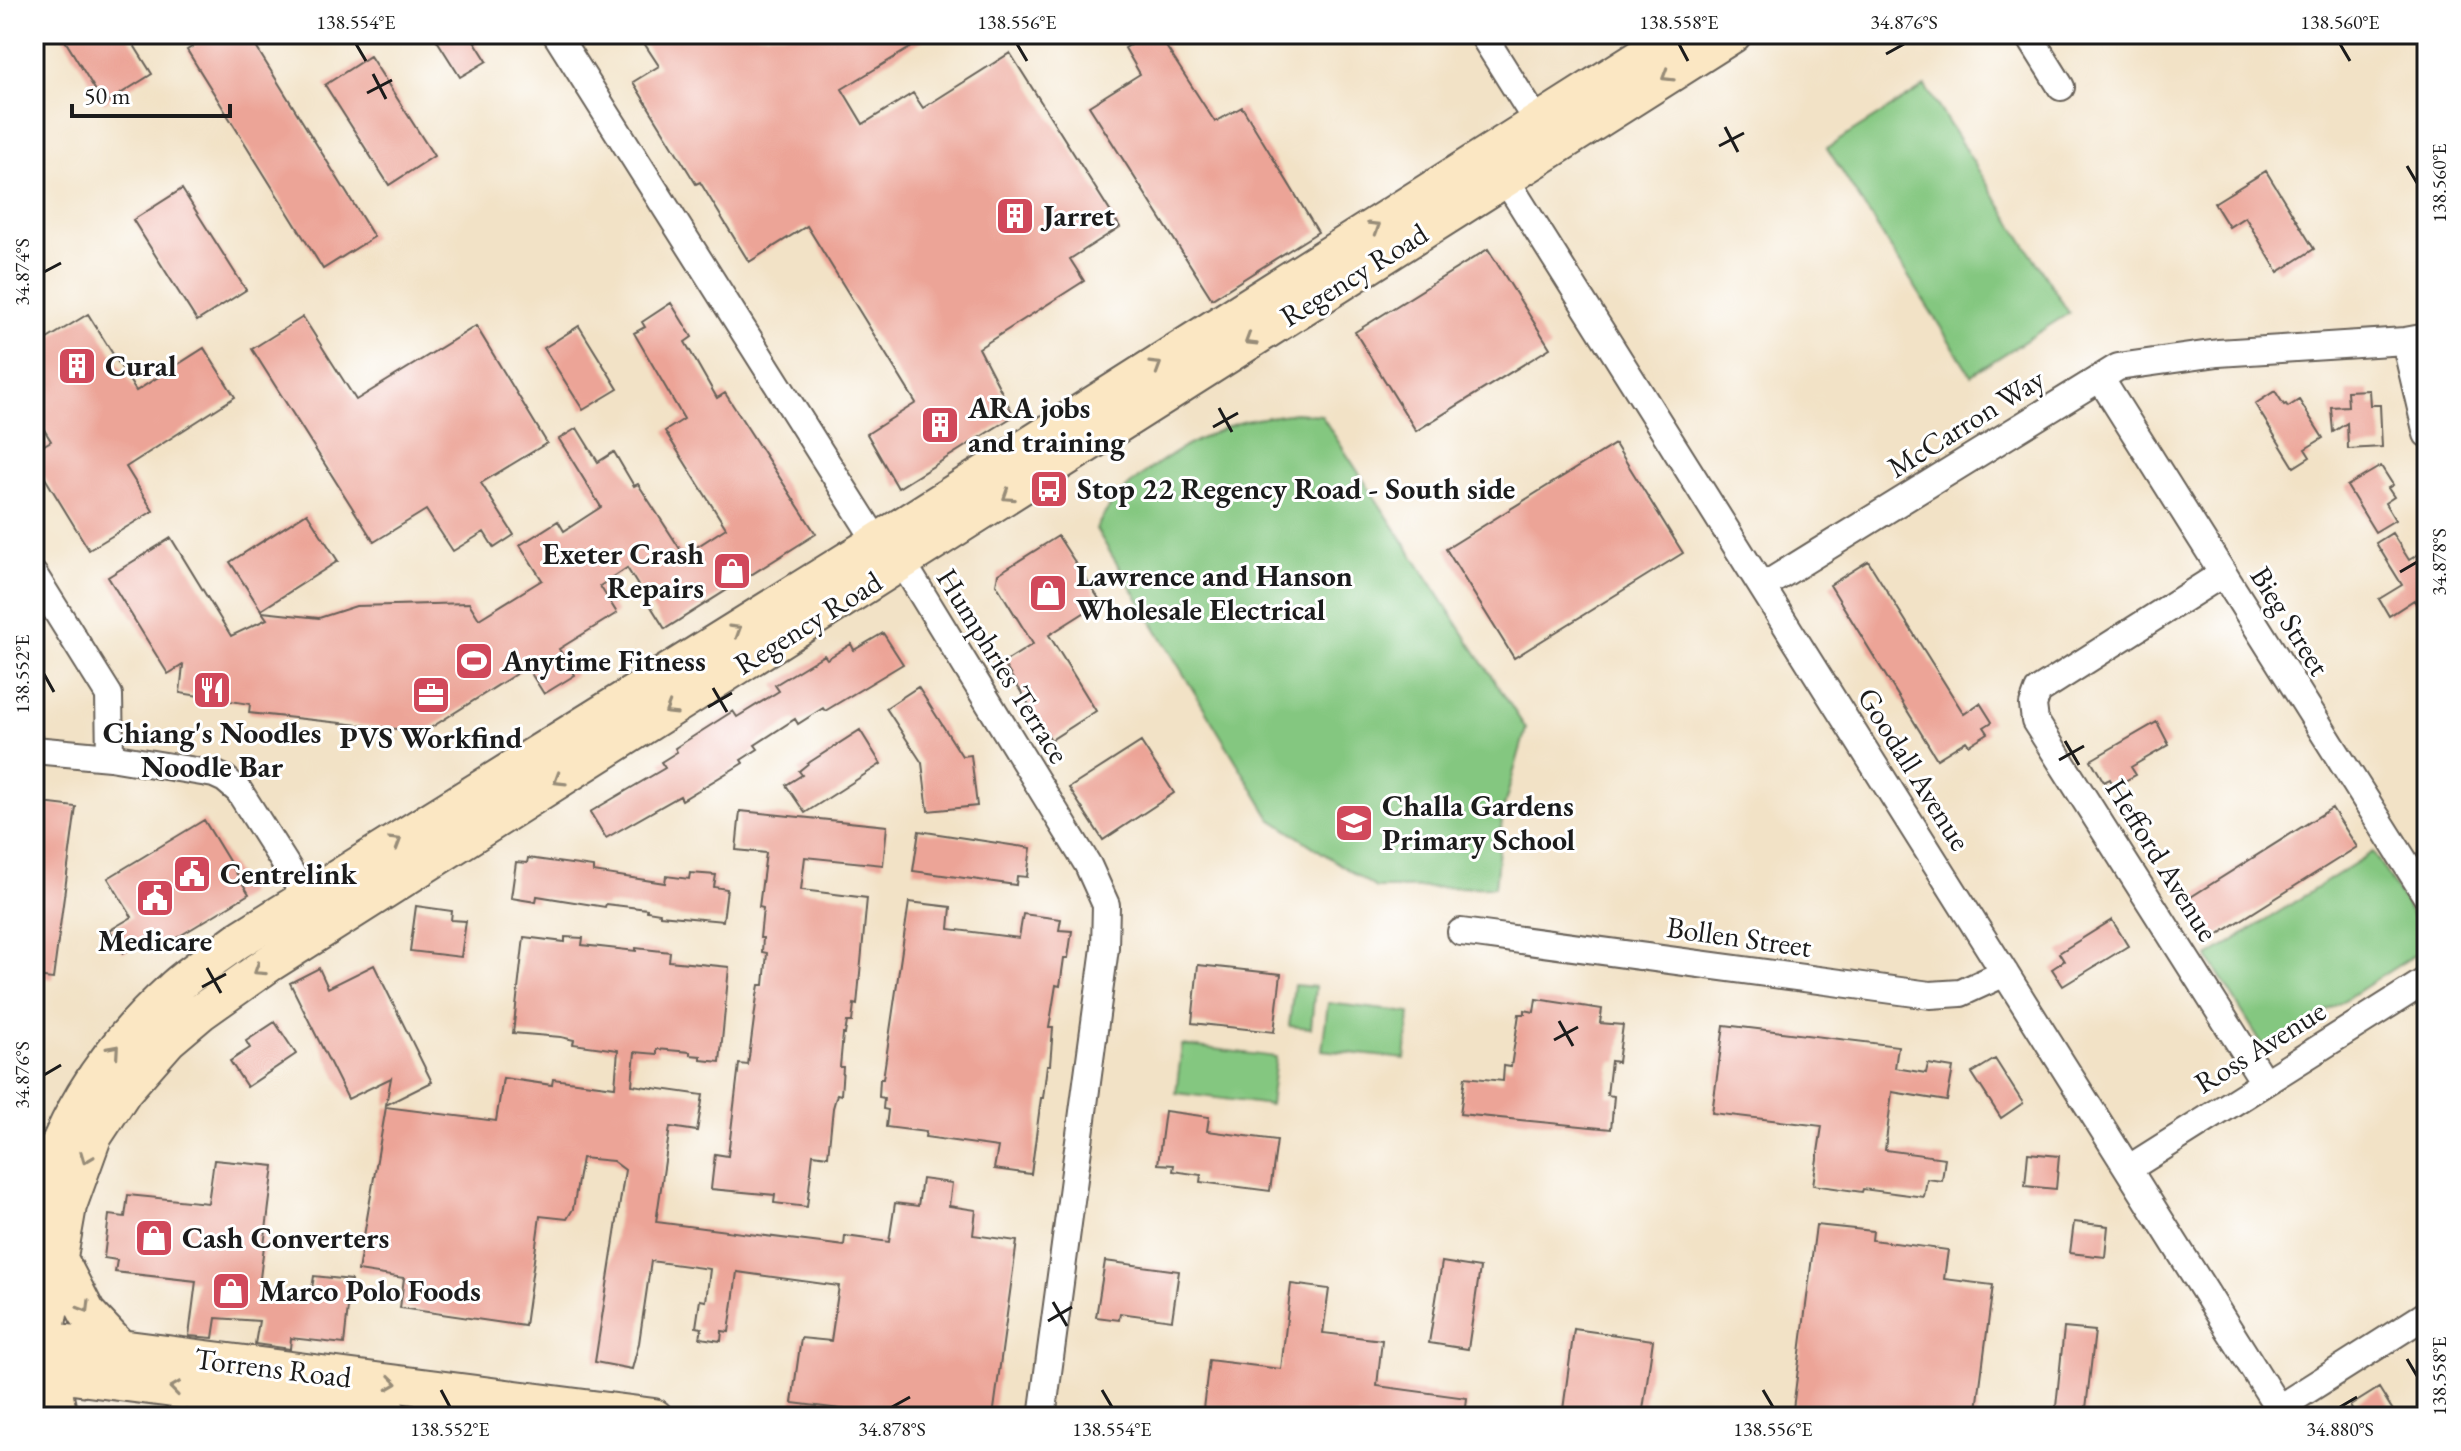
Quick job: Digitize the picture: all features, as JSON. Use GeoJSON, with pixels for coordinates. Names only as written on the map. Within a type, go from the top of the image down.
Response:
{"type":"FeatureCollection","features":[{"type":"Feature","properties":{"kind":"main road","name":"Regency Road"},"geometry":{"type":"LineString","coordinates":[[40,1356],[68,1206],[93,1137],[124,1090],[168,1040],[201,1012],[243,980],[889,553],[1497,167],[1545,135],[1677,34]]}},
{"type":"Feature","properties":{"kind":"main road","name":"Regency Road"},"geometry":{"type":"LineString","coordinates":[[1545,135],[1733,34]]}},
{"type":"Feature","properties":{"kind":"main road","name":"Regency Road"},"geometry":{"type":"LineString","coordinates":[[34,1223],[46,1174],[77,1103],[110,1054],[173,988],[237,941],[306,897],[889,553]]}},
{"type":"Feature","properties":{"kind":"main road"},"geometry":{"type":"LineString","coordinates":[[59,1259],[87,1313],[120,1348]]}},
{"type":"Feature","properties":{"kind":"main road","name":"Torrens Road"},"geometry":{"type":"LineString","coordinates":[[40,1356],[120,1348],[654,1417]]}},
{"type":"Feature","properties":{"kind":"main road"},"geometry":{"type":"LineString","coordinates":[[40,1356],[59,1417]]}},
{"type":"Feature","properties":{"kind":"main road","name":"Torrens Road"},"geometry":{"type":"LineString","coordinates":[[40,1356],[391,1417]]}},
{"type":"Feature","properties":{"kind":"street","name":"Humphries Terrace"},"geometry":{"type":"LineString","coordinates":[[556,34],[1088,865],[1106,905],[1105,948],[1042,1417]]}},
{"type":"Feature","properties":{"kind":"street"},"geometry":{"type":"LineString","coordinates":[[1482,34],[1545,135]]}},
{"type":"Feature","properties":{"kind":"street"},"geometry":{"type":"LineString","coordinates":[[2028,34],[2061,87]]}},
{"type":"Feature","properties":{"kind":"street","name":"Goodall Avenue"},"geometry":{"type":"LineString","coordinates":[[1497,167],[2282,1413]]}},
{"type":"Feature","properties":{"kind":"street"},"geometry":{"type":"LineString","coordinates":[[2416,339],[2427,434]]}},
{"type":"Feature","properties":{"kind":"street","name":"McCarron Way"},"geometry":{"type":"LineString","coordinates":[[1762,587],[2118,367],[2218,353],[2416,339]]}},
{"type":"Feature","properties":{"kind":"street","name":"Bieg Street"},"geometry":{"type":"LineString","coordinates":[[2100,378],[2427,897]]}},
{"type":"Feature","properties":{"kind":"street","name":"Hefford Avenue"},"geometry":{"type":"LineString","coordinates":[[2222,574],[2038,691],[2033,705],[2035,721],[2264,1082]]}},
{"type":"Feature","properties":{"kind":"street"},"geometry":{"type":"LineString","coordinates":[[34,575],[109,695],[110,757]]}},
{"type":"Feature","properties":{"kind":"street"},"geometry":{"type":"LineString","coordinates":[[34,750],[110,757],[195,770],[225,779],[239,791],[325,928]]}},
{"type":"Feature","properties":{"kind":"street","name":"Bollen Street"},"geometry":{"type":"LineString","coordinates":[[1461,932],[1930,995],[1961,993],[2005,973]]}},
{"type":"Feature","properties":{"kind":"street","name":"Ross Avenue"},"geometry":{"type":"LineString","coordinates":[[2128,1169],[2427,980]]}},
{"type":"Feature","properties":{"kind":"street"},"geometry":{"type":"LineString","coordinates":[[2282,1413],[2427,1314]]}},
{"type":"Feature","properties":{"kind":"green space"},"geometry":{"type":"Polygon","coordinates":[[[1925,86],[2069,313],[1971,375],[1827,148],[1925,86]]]}},
{"type":"Feature","properties":{"kind":"green space"},"geometry":{"type":"Polygon","coordinates":[[[1295,413],[1321,415],[1526,729],[1503,810],[1495,887],[1376,888],[1271,819],[1096,529],[1119,496],[1171,455],[1235,424],[1295,413]]]}},
{"type":"Feature","properties":{"kind":"green space"},"geometry":{"type":"Polygon","coordinates":[[[2373,852],[2427,938],[2427,947],[2266,1050],[2208,957],[2373,852]]]}},
{"type":"Feature","properties":{"kind":"green space"},"geometry":{"type":"Polygon","coordinates":[[[1294,985],[1315,987],[1311,1028],[1289,1026],[1294,985]]]}},
{"type":"Feature","properties":{"kind":"green space"},"geometry":{"type":"Polygon","coordinates":[[[1328,1003],[1410,1013],[1405,1059],[1322,1050],[1328,1003]]]}},
{"type":"Feature","properties":{"kind":"green space"},"geometry":{"type":"Polygon","coordinates":[[[1182,1045],[1276,1057],[1270,1105],[1176,1093],[1182,1045]]]}},
{"type":"Feature","properties":{"kind":"building"},"geometry":{"type":"Polygon","coordinates":[[[61,34],[127,34],[152,74],[104,104],[61,34]]]}},
{"type":"Feature","properties":{"kind":"building"},"geometry":{"type":"Polygon","coordinates":[[[213,34],[248,34],[374,237],[323,269],[187,50],[213,34]]]}},
{"type":"Feature","properties":{"kind":"building"},"geometry":{"type":"Polygon","coordinates":[[[433,34],[470,34],[487,61],[460,77],[433,34]]]}},
{"type":"Feature","properties":{"kind":"building"},"geometry":{"type":"Polygon","coordinates":[[[638,34],[933,34],[842,89],[863,124],[913,93],[923,108],[1010,53],[1120,227],[1070,259],[1084,281],[979,348],[1014,416],[898,488],[867,434],[916,403],[807,226],[749,262],[633,82],[659,66],[638,34]]]}},
{"type":"Feature","properties":{"kind":"building"},"geometry":{"type":"Polygon","coordinates":[[[1148,34],[1158,34],[1215,122],[1242,107],[1318,232],[1212,299],[1089,106],[1140,74],[1125,48],[1148,34]]]}},
{"type":"Feature","properties":{"kind":"building"},"geometry":{"type":"Polygon","coordinates":[[[370,56],[434,156],[389,185],[325,85],[370,56]]]}},
{"type":"Feature","properties":{"kind":"building"},"geometry":{"type":"Polygon","coordinates":[[[2266,171],[2314,249],[2278,272],[2245,217],[2229,227],[2214,203],[2266,171]]]}},
{"type":"Feature","properties":{"kind":"building"},"geometry":{"type":"Polygon","coordinates":[[[182,189],[246,290],[197,321],[133,220],[182,189]]]}},
{"type":"Feature","properties":{"kind":"building"},"geometry":{"type":"Polygon","coordinates":[[[1488,249],[1550,348],[1416,431],[1355,332],[1488,249]]]}},
{"type":"Feature","properties":{"kind":"building"},"geometry":{"type":"Polygon","coordinates":[[[671,303],[692,337],[685,342],[717,398],[725,393],[816,534],[665,629],[627,568],[600,586],[617,613],[559,649],[575,675],[544,694],[527,667],[424,732],[249,713],[250,704],[180,693],[183,665],[168,674],[108,577],[171,538],[231,636],[267,619],[262,612],[319,618],[356,606],[469,603],[479,619],[542,580],[520,545],[558,521],[564,531],[601,507],[559,439],[577,428],[598,462],[614,452],[634,486],[638,484],[684,555],[726,528],[665,431],[684,419],[634,333],[645,327],[642,322],[671,303]]]}},
{"type":"Feature","properties":{"kind":"building"},"geometry":{"type":"Polygon","coordinates":[[[88,314],[136,391],[204,348],[235,397],[126,467],[153,511],[89,550],[34,460],[34,451],[51,441],[34,413],[34,347],[88,314]]]}},
{"type":"Feature","properties":{"kind":"building"},"geometry":{"type":"Polygon","coordinates":[[[303,317],[356,400],[476,326],[547,443],[481,483],[514,535],[494,548],[484,532],[453,551],[426,510],[374,542],[252,349],[303,317]]]}},
{"type":"Feature","properties":{"kind":"building"},"geometry":{"type":"Polygon","coordinates":[[[579,326],[618,389],[583,410],[544,348],[579,326]]]}},
{"type":"Feature","properties":{"kind":"building"},"geometry":{"type":"Polygon","coordinates":[[[2369,390],[2370,405],[2380,405],[2382,447],[2348,449],[2347,423],[2333,432],[2331,407],[2348,406],[2347,391],[2369,390]]]}},
{"type":"Feature","properties":{"kind":"building"},"geometry":{"type":"Polygon","coordinates":[[[2275,391],[2288,407],[2299,400],[2323,438],[2305,449],[2310,457],[2294,467],[2255,404],[2275,391]]]}},
{"type":"Feature","properties":{"kind":"building"},"geometry":{"type":"Polygon","coordinates":[[[1615,444],[1683,553],[1514,658],[1446,549],[1615,444]]]}},
{"type":"Feature","properties":{"kind":"building"},"geometry":{"type":"Polygon","coordinates":[[[2381,466],[2393,485],[2388,488],[2394,497],[2385,503],[2395,520],[2375,532],[2347,486],[2381,466]]]}},
{"type":"Feature","properties":{"kind":"building"},"geometry":{"type":"Polygon","coordinates":[[[307,513],[338,561],[261,610],[230,562],[307,513]]]}},
{"type":"Feature","properties":{"kind":"building"},"geometry":{"type":"Polygon","coordinates":[[[2392,533],[2409,560],[2419,554],[2427,567],[2427,621],[2414,600],[2389,616],[2379,599],[2402,585],[2376,543],[2392,533]]]}},
{"type":"Feature","properties":{"kind":"building"},"geometry":{"type":"Polygon","coordinates":[[[1058,536],[1101,602],[1049,635],[1096,711],[1051,740],[1003,663],[1033,644],[996,584],[998,574],[1058,536]]]}},
{"type":"Feature","properties":{"kind":"building"},"geometry":{"type":"Polygon","coordinates":[[[1868,561],[1964,714],[1980,703],[1992,722],[1984,727],[1988,733],[1969,745],[1966,741],[1937,759],[1830,585],[1868,561]]]}},
{"type":"Feature","properties":{"kind":"building"},"geometry":{"type":"Polygon","coordinates":[[[883,633],[903,664],[825,711],[823,708],[798,724],[795,719],[755,745],[758,749],[741,760],[743,763],[682,800],[680,796],[606,838],[590,812],[665,768],[661,762],[677,752],[675,748],[733,711],[737,717],[779,691],[775,685],[824,655],[827,659],[851,644],[854,650],[883,633]]]}},
{"type":"Feature","properties":{"kind":"building"},"geometry":{"type":"Polygon","coordinates":[[[918,687],[962,756],[971,755],[977,806],[928,811],[922,763],[886,708],[918,687]]]}},
{"type":"Feature","properties":{"kind":"building"},"geometry":{"type":"Polygon","coordinates":[[[2157,722],[2169,745],[2131,767],[2136,775],[2114,787],[2110,779],[2104,782],[2091,760],[2157,722]]]}},
{"type":"Feature","properties":{"kind":"building"},"geometry":{"type":"Polygon","coordinates":[[[860,730],[881,764],[805,813],[786,785],[802,775],[799,771],[810,762],[860,730]]]}},
{"type":"Feature","properties":{"kind":"building"},"geometry":{"type":"Polygon","coordinates":[[[1141,742],[1174,793],[1103,840],[1069,788],[1141,742]]]}},
{"type":"Feature","properties":{"kind":"building"},"geometry":{"type":"Polygon","coordinates":[[[34,802],[76,807],[53,979],[34,977],[34,802]]]}},
{"type":"Feature","properties":{"kind":"building"},"geometry":{"type":"Polygon","coordinates":[[[2332,808],[2357,847],[2211,939],[2186,900],[2332,808]]]}},
{"type":"Feature","properties":{"kind":"building"},"geometry":{"type":"Polygon","coordinates":[[[740,811],[887,826],[883,865],[805,857],[801,890],[867,898],[857,1005],[854,1004],[852,1022],[847,1022],[843,1034],[841,1095],[837,1094],[833,1108],[828,1156],[813,1154],[807,1207],[774,1203],[775,1195],[711,1189],[715,1154],[728,1156],[739,1064],[748,1065],[757,996],[759,985],[764,985],[767,953],[762,952],[763,908],[759,907],[766,853],[736,850],[740,811]]]}},
{"type":"Feature","properties":{"kind":"building","name":"Centrelink"},"geometry":{"type":"Polygon","coordinates":[[[204,820],[249,894],[155,951],[147,938],[123,953],[110,930],[132,917],[108,878],[204,820]]]}},
{"type":"Feature","properties":{"kind":"building"},"geometry":{"type":"Polygon","coordinates":[[[919,831],[1031,848],[1027,877],[1017,876],[1016,885],[913,871],[919,831]]]}},
{"type":"Feature","properties":{"kind":"building"},"geometry":{"type":"Polygon","coordinates":[[[528,858],[593,867],[593,872],[665,883],[666,876],[689,879],[690,873],[716,875],[714,887],[727,889],[723,921],[660,915],[647,909],[606,904],[605,907],[537,896],[536,902],[511,898],[516,862],[527,863],[528,858]]]}},
{"type":"Feature","properties":{"kind":"building"},"geometry":{"type":"Polygon","coordinates":[[[909,902],[951,907],[949,929],[1019,938],[1023,914],[1061,919],[1059,930],[1072,931],[1060,986],[1056,985],[1049,1028],[1053,1028],[1050,1065],[1047,1065],[1041,1098],[1031,1174],[994,1169],[998,1147],[925,1137],[926,1132],[886,1127],[888,1110],[883,1109],[884,1098],[879,1097],[880,1079],[883,1079],[909,902]]]}},
{"type":"Feature","properties":{"kind":"building"},"geometry":{"type":"Polygon","coordinates":[[[416,906],[452,911],[451,920],[466,921],[461,957],[410,951],[416,906]]]}},
{"type":"Feature","properties":{"kind":"building"},"geometry":{"type":"Polygon","coordinates":[[[2112,920],[2128,946],[2063,986],[2052,969],[2064,961],[2059,953],[2112,920]]]}},
{"type":"Feature","properties":{"kind":"building"},"geometry":{"type":"Polygon","coordinates":[[[524,937],[565,942],[565,937],[583,938],[582,945],[670,952],[669,961],[729,967],[720,1062],[701,1060],[701,1056],[690,1055],[690,1052],[657,1049],[657,1054],[635,1052],[632,1085],[703,1095],[697,1131],[670,1127],[656,1222],[844,1246],[845,1236],[889,1242],[895,1203],[918,1206],[922,1179],[952,1183],[949,1206],[976,1210],[973,1235],[1017,1241],[993,1417],[864,1417],[864,1412],[792,1403],[801,1338],[831,1341],[839,1286],[737,1272],[729,1332],[722,1331],[721,1341],[700,1338],[702,1328],[696,1327],[700,1300],[706,1301],[710,1269],[651,1261],[632,1369],[595,1362],[625,1170],[613,1161],[582,1158],[573,1209],[567,1219],[540,1216],[525,1326],[400,1308],[404,1278],[358,1271],[386,1107],[496,1121],[503,1078],[552,1085],[553,1079],[615,1087],[618,1050],[573,1044],[574,1040],[561,1037],[513,1033],[524,937]]]}},
{"type":"Feature","properties":{"kind":"building"},"geometry":{"type":"Polygon","coordinates":[[[374,965],[432,1082],[386,1105],[391,1078],[348,1099],[290,983],[319,968],[328,988],[374,965]]]}},
{"type":"Feature","properties":{"kind":"building"},"geometry":{"type":"Polygon","coordinates":[[[1198,965],[1281,974],[1274,1032],[1192,1023],[1198,965]]]}},
{"type":"Feature","properties":{"kind":"building"},"geometry":{"type":"Polygon","coordinates":[[[1536,999],[1602,1009],[1600,1023],[1623,1025],[1618,1062],[1611,1061],[1607,1095],[1614,1096],[1611,1129],[1460,1114],[1465,1077],[1503,1081],[1504,1066],[1511,1067],[1519,1014],[1525,1014],[1525,1010],[1534,1012],[1536,999]]]}},
{"type":"Feature","properties":{"kind":"building"},"geometry":{"type":"Polygon","coordinates":[[[275,1022],[296,1054],[247,1087],[230,1061],[250,1048],[246,1041],[275,1022]]]}},
{"type":"Feature","properties":{"kind":"building"},"geometry":{"type":"Polygon","coordinates":[[[1724,1025],[1898,1046],[1895,1068],[1926,1073],[1928,1064],[1953,1068],[1947,1101],[1892,1092],[1885,1150],[1945,1158],[1942,1181],[1927,1179],[1924,1197],[1813,1185],[1822,1126],[1712,1113],[1724,1025]]]}},
{"type":"Feature","properties":{"kind":"building"},"geometry":{"type":"Polygon","coordinates":[[[1995,1059],[2023,1103],[2001,1118],[1972,1073],[1995,1059]]]}},
{"type":"Feature","properties":{"kind":"building"},"geometry":{"type":"Polygon","coordinates":[[[1165,1111],[1209,1117],[1207,1131],[1277,1140],[1270,1191],[1200,1182],[1201,1175],[1173,1171],[1174,1165],[1158,1164],[1165,1111]]]}},
{"type":"Feature","properties":{"kind":"building"},"geometry":{"type":"Polygon","coordinates":[[[2028,1153],[2059,1156],[2056,1189],[2025,1186],[2028,1153]]]}},
{"type":"Feature","properties":{"kind":"building"},"geometry":{"type":"Polygon","coordinates":[[[214,1160],[274,1166],[258,1294],[310,1301],[314,1276],[351,1280],[344,1344],[291,1338],[290,1349],[255,1344],[259,1321],[216,1318],[213,1338],[189,1336],[196,1281],[115,1272],[117,1260],[104,1258],[109,1215],[125,1217],[128,1195],[208,1203],[214,1160]]]}},
{"type":"Feature","properties":{"kind":"building"},"geometry":{"type":"Polygon","coordinates":[[[2074,1222],[2108,1226],[2105,1257],[2070,1253],[2074,1222]]]}},
{"type":"Feature","properties":{"kind":"building"},"geometry":{"type":"Polygon","coordinates":[[[1816,1225],[1873,1231],[1872,1240],[1948,1250],[1944,1279],[1993,1285],[1976,1417],[1792,1417],[1816,1225]]]}},
{"type":"Feature","properties":{"kind":"building"},"geometry":{"type":"Polygon","coordinates":[[[1105,1261],[1179,1271],[1172,1320],[1120,1313],[1119,1320],[1096,1317],[1105,1261]]]}},
{"type":"Feature","properties":{"kind":"building"},"geometry":{"type":"Polygon","coordinates":[[[1442,1262],[1480,1268],[1468,1349],[1429,1343],[1442,1262]]]}},
{"type":"Feature","properties":{"kind":"building"},"geometry":{"type":"Polygon","coordinates":[[[1291,1284],[1329,1289],[1323,1333],[1382,1340],[1377,1386],[1467,1398],[1465,1417],[1202,1417],[1209,1360],[1281,1369],[1291,1284]]]}},
{"type":"Feature","properties":{"kind":"building"},"geometry":{"type":"Polygon","coordinates":[[[2064,1328],[2095,1331],[2085,1417],[2055,1417],[2064,1328]]]}},
{"type":"Feature","properties":{"kind":"building"},"geometry":{"type":"Polygon","coordinates":[[[1574,1329],[1653,1340],[1642,1417],[1562,1417],[1574,1329]]]}},
{"type":"Feature","properties":{"kind":"building"},"geometry":{"type":"Polygon","coordinates":[[[2379,1388],[2397,1417],[2356,1417],[2350,1406],[2379,1388]]]}},
{"type":"Feature","properties":{"kind":"place","name":"Jarret"},"geometry":{"type":"Point","coordinates":[1015,216]}},
{"type":"Feature","properties":{"kind":"place","name":"Cural"},"geometry":{"type":"Point","coordinates":[77,366]}},
{"type":"Feature","properties":{"kind":"place","name":"ARA jobs and training"},"geometry":{"type":"Point","coordinates":[940,425]}},
{"type":"Feature","properties":{"kind":"place","name":"Stop 22 Regency Road - South side"},"geometry":{"type":"Point","coordinates":[1049,489]}},
{"type":"Feature","properties":{"kind":"place","name":"Exeter Crash Repairs"},"geometry":{"type":"Point","coordinates":[732,571]}},
{"type":"Feature","properties":{"kind":"place","name":"Lawrence and Hanson Wholesale Electrical"},"geometry":{"type":"Point","coordinates":[1048,593]}},
{"type":"Feature","properties":{"kind":"place","name":"Anytime Fitness"},"geometry":{"type":"Point","coordinates":[474,661]}},
{"type":"Feature","properties":{"kind":"place","name":"Chiang's Noodles Noodle Bar"},"geometry":{"type":"Point","coordinates":[212,690]}},
{"type":"Feature","properties":{"kind":"place","name":"PVS Workfind"},"geometry":{"type":"Point","coordinates":[431,695]}},
{"type":"Feature","properties":{"kind":"place","name":"Challa Gardens Primary School"},"geometry":{"type":"Point","coordinates":[1354,823]}},
{"type":"Feature","properties":{"kind":"place","name":"Centrelink"},"geometry":{"type":"Point","coordinates":[192,874]}},
{"type":"Feature","properties":{"kind":"place","name":"Medicare"},"geometry":{"type":"Point","coordinates":[155,898]}},
{"type":"Feature","properties":{"kind":"place","name":"Cash Converters"},"geometry":{"type":"Point","coordinates":[154,1238]}},
{"type":"Feature","properties":{"kind":"place","name":"Marco Polo Foods"},"geometry":{"type":"Point","coordinates":[231,1291]}}]}
